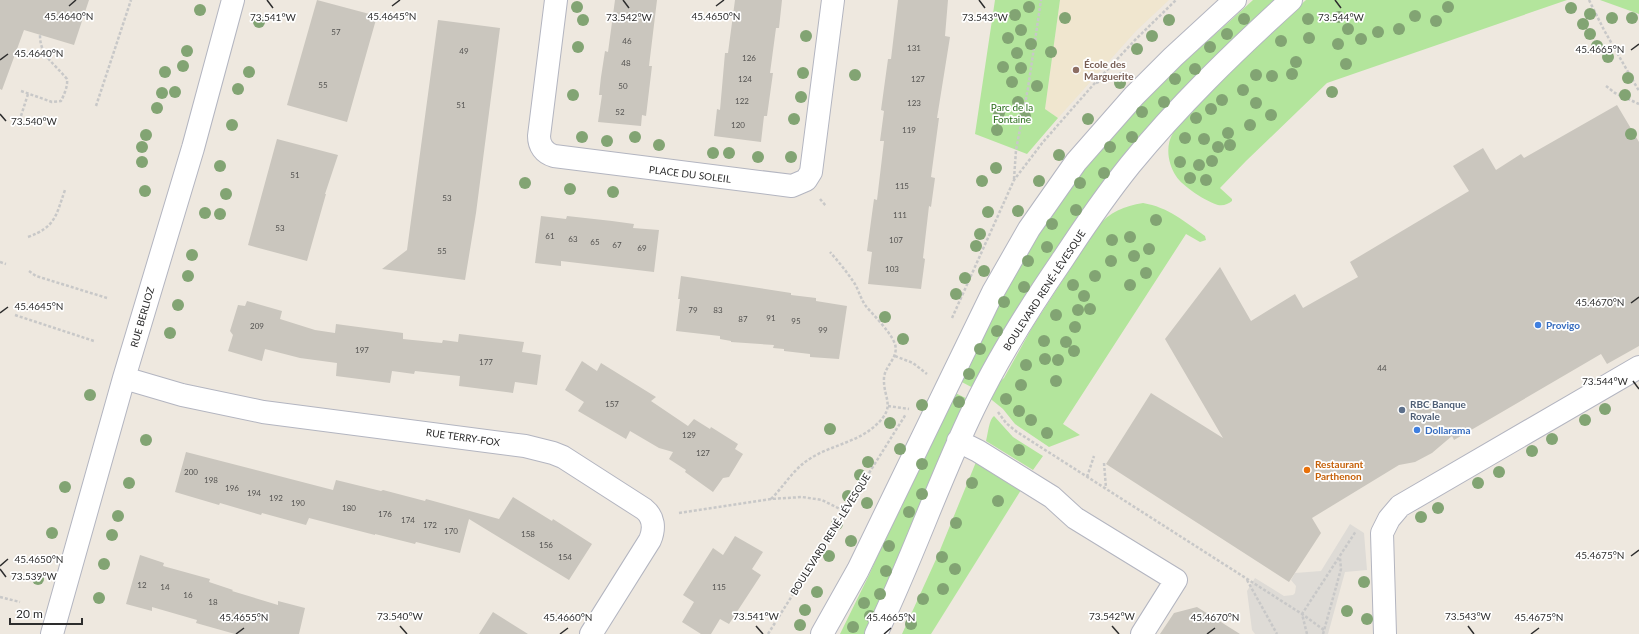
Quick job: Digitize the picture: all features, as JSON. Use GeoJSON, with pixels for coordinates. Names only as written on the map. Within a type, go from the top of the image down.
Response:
{"type":"FeatureCollection","features":[{"type":"Feature","properties":{"kind":"street","name":"RUE BERLIOZ"},"geometry":{"type":"LineString","coordinates":[[52,634],[124,378],[193,148],[233,0]]}},
{"type":"Feature","properties":{"kind":"street","name":"PLACE DU SOLEIL"},"geometry":{"type":"LineString","coordinates":[[556,0],[539,136],[540,145],[546,152],[554,156],[792,186],[806,180],[811,172],[833,0]]}},
{"type":"Feature","properties":{"kind":"street"},"geometry":{"type":"LineString","coordinates":[[822,634],[862,563],[990,299],[1029,229],[1076,162],[1129,101],[1173,57],[1235,0]]}},
{"type":"Feature","properties":{"kind":"street","name":"BOULEVARD RENÉ-LÉVESQUE"},"geometry":{"type":"LineString","coordinates":[[876,634],[912,555],[958,441],[995,367],[1020,324],[1073,244],[1120,178],[1192,95],[1291,0]]}},
{"type":"Feature","properties":{"kind":"street"},"geometry":{"type":"LineString","coordinates":[[1385,634],[1382,533],[1389,519],[1400,506],[1639,367]]}},
{"type":"Feature","properties":{"kind":"street","name":"RUE TERRY-FOX"},"geometry":{"type":"LineString","coordinates":[[124,378],[182,395],[263,412],[525,446],[563,457],[644,509],[650,516],[654,525],[650,540],[591,634]]}},
{"type":"Feature","properties":{"kind":"street"},"geometry":{"type":"LineString","coordinates":[[958,441],[978,451],[1045,492],[1075,518],[1176,580],[1142,634]]}},
{"type":"Feature","properties":{"kind":"path"},"geometry":{"type":"LineString","coordinates":[[96,106],[131,0]]}},
{"type":"Feature","properties":{"kind":"path"},"geometry":{"type":"LineString","coordinates":[[1014,180],[1016,150],[1028,88],[1040,0]]}},
{"type":"Feature","properties":{"kind":"path"},"geometry":{"type":"LineString","coordinates":[[950,324],[1014,180],[1043,142],[1094,84],[1145,29],[1176,0]]}},
{"type":"Feature","properties":{"kind":"path"},"geometry":{"type":"LineString","coordinates":[[1589,0],[1604,30],[1639,91]]}},
{"type":"Feature","properties":{"kind":"path"},"geometry":{"type":"LineString","coordinates":[[21,91],[52,102],[61,101],[68,82],[63,74],[44,54],[40,35]]}},
{"type":"Feature","properties":{"kind":"path"},"geometry":{"type":"LineString","coordinates":[[1094,84],[1122,73]]}},
{"type":"Feature","properties":{"kind":"path"},"geometry":{"type":"LineString","coordinates":[[1606,86],[1615,93],[1639,104]]}},
{"type":"Feature","properties":{"kind":"path"},"geometry":{"type":"LineString","coordinates":[[21,116],[28,94]]}},
{"type":"Feature","properties":{"kind":"path"},"geometry":{"type":"LineString","coordinates":[[28,237],[40,233],[54,221],[65,190]]}},
{"type":"Feature","properties":{"kind":"path"},"geometry":{"type":"LineString","coordinates":[[771,499],[793,472],[801,465],[826,449],[846,442],[870,430],[883,418],[888,406],[884,376],[895,356],[895,344],[861,298],[853,282],[830,252]]}},
{"type":"Feature","properties":{"kind":"path"},"geometry":{"type":"LineString","coordinates":[[0,262],[6,264]]}},
{"type":"Feature","properties":{"kind":"path"},"geometry":{"type":"LineString","coordinates":[[29,272],[36,276],[107,298]]}},
{"type":"Feature","properties":{"kind":"path"},"geometry":{"type":"LineString","coordinates":[[15,315],[94,341]]}},
{"type":"Feature","properties":{"kind":"path"},"geometry":{"type":"LineString","coordinates":[[895,356],[913,362],[928,374]]}},
{"type":"Feature","properties":{"kind":"path"},"geometry":{"type":"LineString","coordinates":[[925,379],[931,367]]}},
{"type":"Feature","properties":{"kind":"path","name":"BOULEVARD RENÉ-LÉVESQUE"},"geometry":{"type":"LineString","coordinates":[[768,634],[913,402]]}},
{"type":"Feature","properties":{"kind":"path"},"geometry":{"type":"LineString","coordinates":[[888,406],[909,409]]}},
{"type":"Feature","properties":{"kind":"path"},"geometry":{"type":"LineString","coordinates":[[994,408],[1017,432],[1302,614],[1323,632],[1341,569],[1340,557]]}},
{"type":"Feature","properties":{"kind":"path"},"geometry":{"type":"LineString","coordinates":[[1087,477],[1094,456]]}},
{"type":"Feature","properties":{"kind":"path"},"geometry":{"type":"LineString","coordinates":[[1104,463],[1106,489]]}},
{"type":"Feature","properties":{"kind":"path"},"geometry":{"type":"LineString","coordinates":[[679,513],[771,499],[812,497],[822,500],[844,511]]}},
{"type":"Feature","properties":{"kind":"path"},"geometry":{"type":"LineString","coordinates":[[1307,634],[1302,614],[1356,531]]}},
{"type":"Feature","properties":{"kind":"path"},"geometry":{"type":"LineString","coordinates":[[1247,580],[1277,634]]}},
{"type":"Feature","properties":{"kind":"path"},"geometry":{"type":"LineString","coordinates":[[0,597],[20,602]]}},
{"type":"Feature","properties":{"kind":"shaded area","name":"École des Marguerite"},"geometry":{"type":"Polygon","coordinates":[[[1060,0],[1169,0],[1136,31],[1058,118],[1045,109],[1060,0]]]}},
{"type":"Feature","properties":{"kind":"shaded area"},"geometry":{"type":"Polygon","coordinates":[[[1350,524],[1364,533],[1367,570],[1345,572],[1328,634],[1255,634],[1252,630],[1247,591],[1255,578],[1284,596],[1293,595],[1295,593],[1296,586],[1291,580],[1295,573],[1321,571],[1350,524]]]}},
{"type":"Feature","properties":{"kind":"green space","name":"Parc de la Fontaine"},"geometry":{"type":"Polygon","coordinates":[[[995,0],[1060,0],[1045,109],[1058,118],[1027,154],[975,134],[995,0]]]}},
{"type":"Feature","properties":{"kind":"green space"},"geometry":{"type":"Polygon","coordinates":[[[1253,0],[1275,0],[1186,86],[1085,207],[1038,276],[975,389],[958,380],[1026,252],[1060,202],[1064,199],[1063,197],[1109,140],[1146,99],[1182,64],[1253,0]]]}},
{"type":"Feature","properties":{"kind":"green space"},"geometry":{"type":"Polygon","coordinates":[[[1306,0],[1567,0],[1327,83],[1220,188],[1232,199],[1232,201],[1222,205],[1213,203],[1189,189],[1179,180],[1173,171],[1169,161],[1168,149],[1173,133],[1183,119],[1228,73],[1306,0]]]}},
{"type":"Feature","properties":{"kind":"green space"},"geometry":{"type":"Polygon","coordinates":[[[1600,0],[1639,0],[1639,14],[1600,0]]]}},
{"type":"Feature","properties":{"kind":"green space"},"geometry":{"type":"Polygon","coordinates":[[[1143,203],[1160,208],[1183,220],[1205,236],[1206,240],[1200,242],[1186,234],[1063,424],[1080,435],[1049,447],[1015,424],[1003,409],[987,396],[992,388],[1004,378],[1033,326],[1097,227],[1107,217],[1118,210],[1143,203]]]}},
{"type":"Feature","properties":{"kind":"green space"},"geometry":{"type":"Polygon","coordinates":[[[953,392],[970,400],[885,595],[865,634],[840,634],[870,573],[913,474],[953,392]]]}},
{"type":"Feature","properties":{"kind":"green space"},"geometry":{"type":"Polygon","coordinates":[[[994,416],[1013,437],[1043,456],[1033,470],[986,441],[990,423],[994,416]]]}},
{"type":"Feature","properties":{"kind":"green space"},"geometry":{"type":"Polygon","coordinates":[[[976,462],[1021,490],[931,634],[902,634],[938,555],[976,462]]]}},
{"type":"Feature","properties":{"kind":"building"},"geometry":{"type":"Polygon","coordinates":[[[0,0],[89,0],[74,45],[24,30],[2,90],[0,89],[0,0]]]}},
{"type":"Feature","properties":{"kind":"building"},"geometry":{"type":"Polygon","coordinates":[[[317,0],[377,16],[347,122],[287,105],[317,0]]]}},
{"type":"Feature","properties":{"kind":"building"},"geometry":{"type":"Polygon","coordinates":[[[615,0],[657,0],[649,66],[652,66],[646,116],[642,115],[641,126],[598,122],[602,95],[599,95],[601,77],[605,51],[608,52],[615,0]]]}},
{"type":"Feature","properties":{"kind":"building"},"geometry":{"type":"Polygon","coordinates":[[[735,0],[782,0],[779,28],[776,28],[770,73],[773,73],[767,116],[764,116],[761,142],[714,136],[717,109],[720,110],[725,53],[728,53],[735,0]]]}},
{"type":"Feature","properties":{"kind":"building"},"geometry":{"type":"Polygon","coordinates":[[[898,0],[948,0],[945,36],[950,37],[937,118],[939,118],[931,177],[935,178],[931,207],[929,206],[921,289],[868,284],[872,252],[867,251],[874,199],[877,200],[884,141],[880,141],[884,111],[881,110],[888,59],[891,59],[898,0]]]}},
{"type":"Feature","properties":{"kind":"building"},"geometry":{"type":"Polygon","coordinates":[[[438,20],[500,28],[476,213],[465,280],[382,269],[407,250],[438,20]]]}},
{"type":"Feature","properties":{"kind":"building"},"geometry":{"type":"Polygon","coordinates":[[[1617,105],[1639,142],[1639,346],[1607,364],[1601,354],[1454,440],[1452,436],[1432,453],[1415,462],[1399,465],[1312,518],[1321,533],[1289,582],[1106,464],[1151,393],[1223,438],[1165,339],[1220,267],[1251,321],[1295,294],[1303,308],[1358,277],[1350,262],[1469,191],[1453,166],[1483,148],[1496,170],[1521,154],[1524,158],[1617,105]]]}},
{"type":"Feature","properties":{"kind":"building"},"geometry":{"type":"Polygon","coordinates":[[[277,139],[338,155],[325,194],[307,261],[248,245],[277,139]]]}},
{"type":"Feature","properties":{"kind":"building"},"geometry":{"type":"Polygon","coordinates":[[[541,216],[566,219],[567,216],[612,221],[634,224],[633,228],[659,230],[654,272],[561,261],[561,266],[535,263],[541,216]]]}},
{"type":"Feature","properties":{"kind":"building"},"geometry":{"type":"Polygon","coordinates":[[[681,276],[791,293],[791,295],[816,298],[816,301],[847,306],[839,359],[810,357],[810,354],[784,351],[784,349],[773,348],[774,345],[731,342],[720,339],[720,336],[676,331],[681,276]]]}},
{"type":"Feature","properties":{"kind":"building"},"geometry":{"type":"Polygon","coordinates":[[[247,301],[282,311],[280,319],[315,330],[335,333],[336,324],[403,333],[403,339],[442,343],[443,340],[458,342],[459,334],[524,342],[522,352],[541,355],[537,385],[515,382],[513,393],[459,386],[460,376],[415,371],[414,374],[392,371],[390,383],[336,376],[337,363],[300,358],[265,349],[262,361],[228,351],[233,335],[230,331],[238,305],[245,306],[247,301]]]}},
{"type":"Feature","properties":{"kind":"building"},"geometry":{"type":"Polygon","coordinates":[[[582,361],[597,371],[601,363],[656,397],[651,401],[688,426],[694,419],[710,429],[711,427],[738,444],[735,449],[743,454],[729,477],[723,478],[713,492],[685,472],[686,470],[669,459],[673,452],[659,448],[630,431],[626,439],[578,411],[584,402],[565,390],[582,361]]]}},
{"type":"Feature","properties":{"kind":"building"},"geometry":{"type":"Polygon","coordinates":[[[186,452],[333,490],[336,480],[425,501],[426,499],[499,519],[513,497],[552,521],[553,519],[592,544],[569,580],[469,519],[460,553],[416,542],[415,544],[375,535],[309,518],[306,525],[262,513],[261,515],[175,492],[186,452]]]}},
{"type":"Feature","properties":{"kind":"building"},"geometry":{"type":"Polygon","coordinates":[[[735,536],[763,552],[752,569],[761,575],[729,624],[720,619],[711,634],[701,634],[682,622],[694,602],[683,595],[713,548],[723,555],[735,536]]]}},
{"type":"Feature","properties":{"kind":"building"},"geometry":{"type":"Polygon","coordinates":[[[140,555],[164,563],[163,566],[210,579],[209,582],[233,590],[232,591],[278,605],[278,601],[305,608],[299,634],[235,634],[196,623],[197,620],[152,607],[152,611],[126,604],[140,555]]]}},
{"type":"Feature","properties":{"kind":"building"},"geometry":{"type":"Polygon","coordinates":[[[1197,607],[1240,634],[1160,634],[1174,613],[1197,607]]]}},
{"type":"Feature","properties":{"kind":"building"},"geometry":{"type":"Polygon","coordinates":[[[493,612],[528,634],[479,634],[493,612]]]}},
{"type":"Feature","properties":{"kind":"place","name":"École des Marguerite"},"geometry":{"type":"Point","coordinates":[1076,70]}},
{"type":"Feature","properties":{"kind":"place","name":"Provigo"},"geometry":{"type":"Point","coordinates":[1538,325]}},
{"type":"Feature","properties":{"kind":"place","name":"RBC Banque Royale"},"geometry":{"type":"Point","coordinates":[1402,410]}},
{"type":"Feature","properties":{"kind":"place","name":"Dollarama"},"geometry":{"type":"Point","coordinates":[1417,430]}},
{"type":"Feature","properties":{"kind":"place","name":"Restaurant Parthenon"},"geometry":{"type":"Point","coordinates":[1307,470]}}]}
